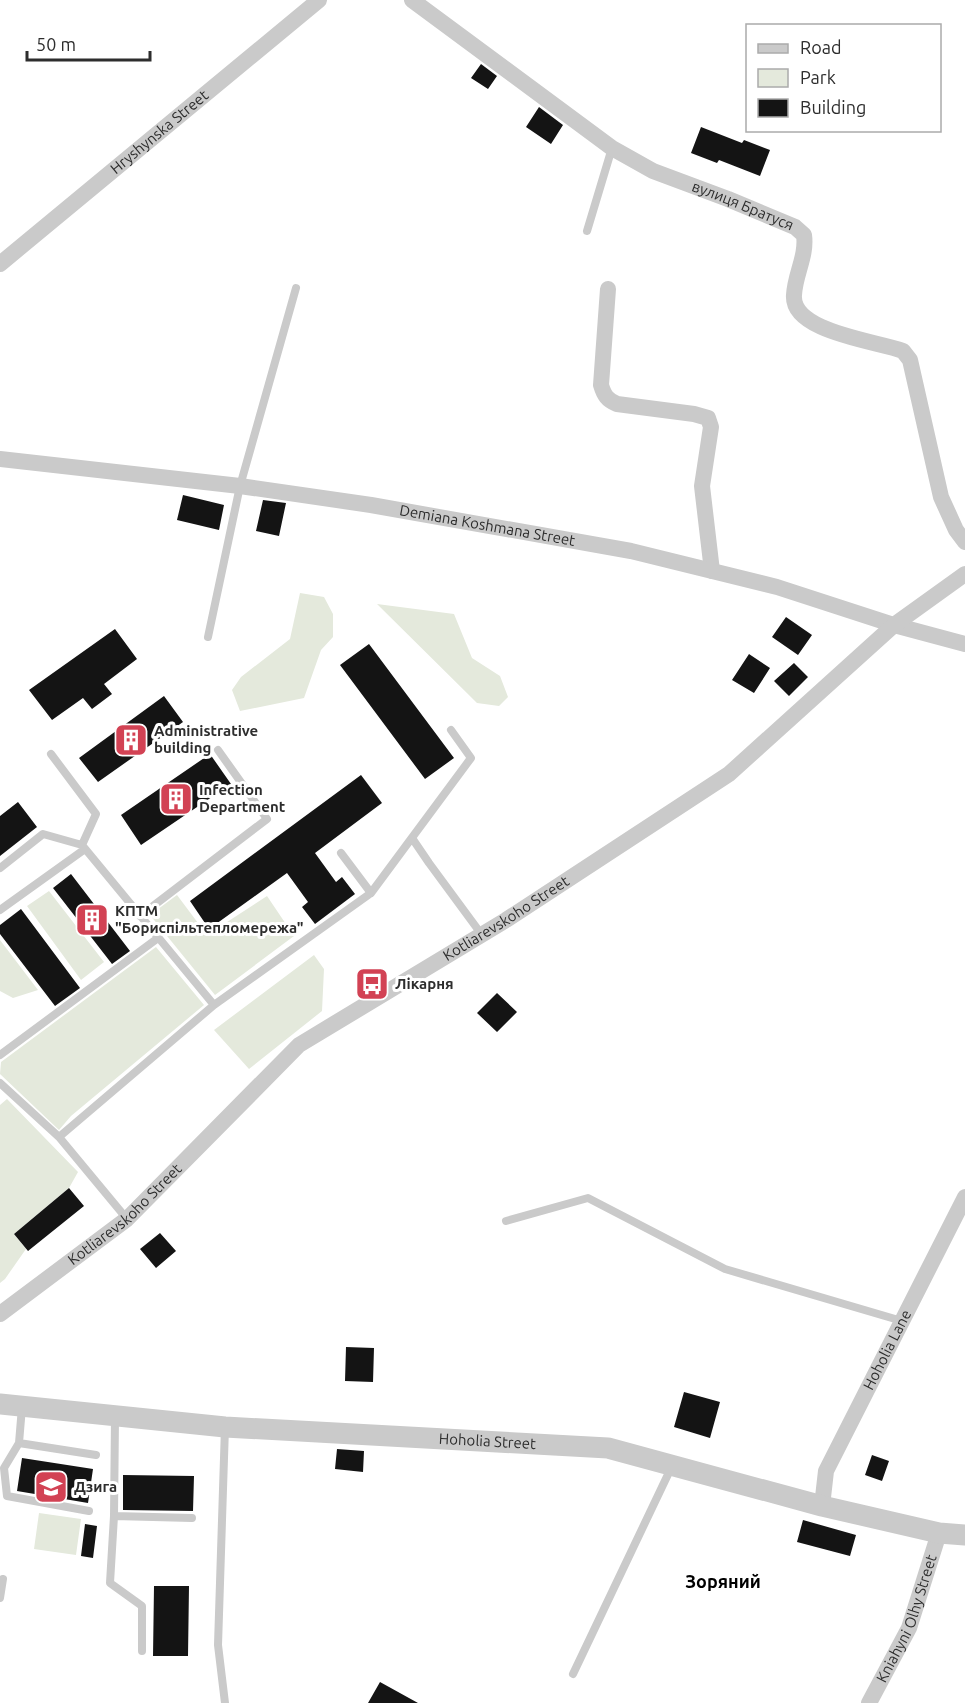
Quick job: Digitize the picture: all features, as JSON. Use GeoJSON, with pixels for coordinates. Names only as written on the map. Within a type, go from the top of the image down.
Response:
{"type":"FeatureCollection","features":[{"type":"Feature","properties":{"kind":"street","name":"Hryshynska Street"},"geometry":{"type":"LineString","coordinates":[[0,264],[319,0]]}},
{"type":"Feature","properties":{"kind":"street","name":"вулиця Братуся"},"geometry":{"type":"LineString","coordinates":[[412,0],[612,148],[653,171],[795,227],[804,235],[805,246],[793,297],[798,311],[807,320],[821,328],[903,351],[910,360],[941,497],[956,530],[965,542]]}},
{"type":"Feature","properties":{"kind":"street"},"geometry":{"type":"LineString","coordinates":[[608,289],[601,385],[603,395],[617,404],[694,414],[708,418],[711,427],[702,486],[712,571]]}},
{"type":"Feature","properties":{"kind":"street","name":"Demiana Koshmana Street"},"geometry":{"type":"LineString","coordinates":[[0,459],[240,486],[371,505],[631,551],[777,587],[894,625],[965,644]]}},
{"type":"Feature","properties":{"kind":"street","name":"Kotliarevskoho Street"},"geometry":{"type":"LineString","coordinates":[[0,1314],[127,1219],[299,1046],[482,935],[729,774],[894,625],[965,574]]}},
{"type":"Feature","properties":{"kind":"street","name":"Hoholia Lane"},"geometry":{"type":"LineString","coordinates":[[822,1506],[826,1471],[965,1197]]}},
{"type":"Feature","properties":{"kind":"street","name":"Hoholia Street"},"geometry":{"type":"LineString","coordinates":[[0,1404],[225,1427],[608,1448],[822,1506],[939,1533],[965,1535]]}},
{"type":"Feature","properties":{"kind":"street","name":"Kniahyni Olhy Street"},"geometry":{"type":"LineString","coordinates":[[869,1703],[909,1628],[939,1533]]}},
{"type":"Feature","properties":{"kind":"lane"},"geometry":{"type":"LineString","coordinates":[[587,231],[612,148]]}},
{"type":"Feature","properties":{"kind":"lane"},"geometry":{"type":"LineString","coordinates":[[208,637],[240,486],[296,288]]}},
{"type":"Feature","properties":{"kind":"lane"},"geometry":{"type":"LineString","coordinates":[[59,1137],[214,1005],[371,893],[471,758],[451,730]]}},
{"type":"Feature","properties":{"kind":"lane"},"geometry":{"type":"LineString","coordinates":[[140,916],[267,819],[218,750]]}},
{"type":"Feature","properties":{"kind":"lane"},"geometry":{"type":"LineString","coordinates":[[0,910],[83,847],[96,814],[51,754]]}},
{"type":"Feature","properties":{"kind":"lane"},"geometry":{"type":"LineString","coordinates":[[0,868],[44,834],[83,847],[214,1005]]}},
{"type":"Feature","properties":{"kind":"lane"},"geometry":{"type":"LineString","coordinates":[[412,838],[482,935]]}},
{"type":"Feature","properties":{"kind":"lane"},"geometry":{"type":"LineString","coordinates":[[341,853],[371,893]]}},
{"type":"Feature","properties":{"kind":"lane"},"geometry":{"type":"LineString","coordinates":[[0,1055],[158,938]]}},
{"type":"Feature","properties":{"kind":"lane"},"geometry":{"type":"LineString","coordinates":[[0,1083],[59,1137],[127,1219]]}},
{"type":"Feature","properties":{"kind":"lane"},"geometry":{"type":"LineString","coordinates":[[506,1221],[588,1198],[725,1269],[902,1321]]}},
{"type":"Feature","properties":{"kind":"lane"},"geometry":{"type":"LineString","coordinates":[[22,1406],[19,1443],[4,1468],[7,1496],[89,1511]]}},
{"type":"Feature","properties":{"kind":"lane"},"geometry":{"type":"LineString","coordinates":[[115,1416],[114,1516],[110,1583],[142,1606],[142,1652]]}},
{"type":"Feature","properties":{"kind":"lane"},"geometry":{"type":"LineString","coordinates":[[225,1427],[218,1645],[225,1703]]}},
{"type":"Feature","properties":{"kind":"lane"},"geometry":{"type":"LineString","coordinates":[[19,1443],[96,1455]]}},
{"type":"Feature","properties":{"kind":"lane"},"geometry":{"type":"LineString","coordinates":[[573,1674],[672,1465]]}},
{"type":"Feature","properties":{"kind":"lane"},"geometry":{"type":"LineString","coordinates":[[114,1516],[192,1518]]}},
{"type":"Feature","properties":{"kind":"lane"},"geometry":{"type":"LineString","coordinates":[[0,1598],[3,1579]]}},
{"type":"Feature","properties":{"kind":"green space"},"geometry":{"type":"Polygon","coordinates":[[[300,593],[324,597],[333,614],[333,637],[321,650],[304,698],[240,711],[232,690],[241,677],[290,639],[300,593]]]}},
{"type":"Feature","properties":{"kind":"green space"},"geometry":{"type":"Polygon","coordinates":[[[377,604],[454,614],[472,658],[500,676],[508,697],[499,706],[477,703],[377,604]]]}},
{"type":"Feature","properties":{"kind":"green space"},"geometry":{"type":"Polygon","coordinates":[[[49,891],[104,962],[81,980],[27,906],[49,891]]]}},
{"type":"Feature","properties":{"kind":"green space"},"geometry":{"type":"Polygon","coordinates":[[[177,895],[207,935],[267,896],[294,936],[215,995],[150,915],[177,895]]]}},
{"type":"Feature","properties":{"kind":"green space"},"geometry":{"type":"Polygon","coordinates":[[[0,940],[38,990],[13,998],[0,991],[0,940]]]}},
{"type":"Feature","properties":{"kind":"green space"},"geometry":{"type":"Polygon","coordinates":[[[156,947],[204,1005],[71,1116],[59,1130],[0,1074],[1,1062],[156,947]]]}},
{"type":"Feature","properties":{"kind":"green space"},"geometry":{"type":"Polygon","coordinates":[[[314,955],[324,969],[322,1011],[249,1069],[214,1030],[314,955]]]}},
{"type":"Feature","properties":{"kind":"green space"},"geometry":{"type":"Polygon","coordinates":[[[7,1099],[78,1172],[69,1188],[14,1234],[26,1249],[0,1283],[0,1105],[7,1099]]]}},
{"type":"Feature","properties":{"kind":"green space"},"geometry":{"type":"Polygon","coordinates":[[[39,1513],[81,1519],[76,1555],[34,1549],[39,1513]]]}},
{"type":"Feature","properties":{"kind":"building"},"geometry":{"type":"Polygon","coordinates":[[[481,64],[497,76],[488,89],[471,78],[481,64]]]}},
{"type":"Feature","properties":{"kind":"building"},"geometry":{"type":"Polygon","coordinates":[[[539,107],[563,125],[551,144],[526,127],[539,107]]]}},
{"type":"Feature","properties":{"kind":"building"},"geometry":{"type":"Polygon","coordinates":[[[701,127],[742,143],[744,140],[770,150],[760,176],[719,160],[717,163],[691,153],[701,127]]]}},
{"type":"Feature","properties":{"kind":"building"},"geometry":{"type":"Polygon","coordinates":[[[183,495],[224,505],[219,530],[177,520],[183,495]]]}},
{"type":"Feature","properties":{"kind":"building"},"geometry":{"type":"Polygon","coordinates":[[[263,500],[286,503],[279,536],[256,531],[263,500]]]}},
{"type":"Feature","properties":{"kind":"building"},"geometry":{"type":"Polygon","coordinates":[[[786,617],[812,635],[798,655],[772,637],[786,617]]]}},
{"type":"Feature","properties":{"kind":"building"},"geometry":{"type":"Polygon","coordinates":[[[115,629],[137,659],[104,684],[112,694],[92,709],[83,698],[52,720],[29,690],[115,629]]]}},
{"type":"Feature","properties":{"kind":"building"},"geometry":{"type":"Polygon","coordinates":[[[369,644],[454,758],[425,779],[340,665],[369,644]]]}},
{"type":"Feature","properties":{"kind":"building"},"geometry":{"type":"Polygon","coordinates":[[[749,654],[770,668],[754,693],[732,680],[749,654]]]}},
{"type":"Feature","properties":{"kind":"building"},"geometry":{"type":"Polygon","coordinates":[[[794,663],[808,677],[789,696],[774,681],[794,663]]]}},
{"type":"Feature","properties":{"kind":"building","name":"Administrative building"},"geometry":{"type":"Polygon","coordinates":[[[164,696],[183,722],[98,782],[79,758],[164,696]]]}},
{"type":"Feature","properties":{"kind":"building","name":"Infection Department"},"geometry":{"type":"Polygon","coordinates":[[[210,754],[231,784],[141,845],[121,815],[210,754]]]}},
{"type":"Feature","properties":{"kind":"building"},"geometry":{"type":"Polygon","coordinates":[[[361,775],[382,803],[315,853],[336,882],[342,877],[355,894],[315,924],[302,907],[308,902],[287,873],[209,929],[190,901],[361,775]]]}},
{"type":"Feature","properties":{"kind":"building"},"geometry":{"type":"Polygon","coordinates":[[[18,802],[37,827],[0,856],[0,816],[18,802]]]}},
{"type":"Feature","properties":{"kind":"building","name":"КПТМ \"Бориспільтепломережа\""},"geometry":{"type":"Polygon","coordinates":[[[71,874],[130,951],[112,964],[53,888],[71,874]]]}},
{"type":"Feature","properties":{"kind":"building"},"geometry":{"type":"Polygon","coordinates":[[[21,909],[80,988],[55,1006],[0,934],[0,925],[21,909]]]}},
{"type":"Feature","properties":{"kind":"building"},"geometry":{"type":"Polygon","coordinates":[[[497,993],[517,1012],[497,1032],[477,1013],[497,993]]]}},
{"type":"Feature","properties":{"kind":"building"},"geometry":{"type":"Polygon","coordinates":[[[69,1188],[84,1206],[28,1251],[14,1234],[69,1188]]]}},
{"type":"Feature","properties":{"kind":"building"},"geometry":{"type":"Polygon","coordinates":[[[160,1233],[176,1251],[156,1268],[140,1249],[160,1233]]]}},
{"type":"Feature","properties":{"kind":"building"},"geometry":{"type":"Polygon","coordinates":[[[346,1347],[374,1348],[373,1382],[345,1381],[346,1347]]]}},
{"type":"Feature","properties":{"kind":"building"},"geometry":{"type":"Polygon","coordinates":[[[684,1392],[720,1402],[710,1438],[674,1427],[684,1392]]]}},
{"type":"Feature","properties":{"kind":"building"},"geometry":{"type":"Polygon","coordinates":[[[337,1449],[364,1451],[363,1472],[335,1469],[337,1449]]]}},
{"type":"Feature","properties":{"kind":"building"},"geometry":{"type":"Polygon","coordinates":[[[872,1455],[889,1461],[882,1481],[865,1475],[872,1455]]]}},
{"type":"Feature","properties":{"kind":"building"},"geometry":{"type":"Polygon","coordinates":[[[22,1458],[93,1469],[88,1503],[17,1491],[22,1458]]]}},
{"type":"Feature","properties":{"kind":"building"},"geometry":{"type":"Polygon","coordinates":[[[123,1475],[194,1476],[193,1511],[123,1510],[123,1475]]]}},
{"type":"Feature","properties":{"kind":"building"},"geometry":{"type":"Polygon","coordinates":[[[803,1520],[856,1535],[850,1556],[797,1542],[803,1520]]]}},
{"type":"Feature","properties":{"kind":"building"},"geometry":{"type":"Polygon","coordinates":[[[85,1524],[97,1526],[93,1558],[81,1556],[85,1524]]]}},
{"type":"Feature","properties":{"kind":"building"},"geometry":{"type":"Polygon","coordinates":[[[154,1586],[189,1586],[188,1656],[153,1656],[154,1586]]]}},
{"type":"Feature","properties":{"kind":"building"},"geometry":{"type":"Polygon","coordinates":[[[380,1682],[418,1703],[368,1703],[380,1682]]]}},
{"type":"Feature","properties":{"kind":"place","name":"Administrative building"},"geometry":{"type":"Point","coordinates":[131,740]}},
{"type":"Feature","properties":{"kind":"place","name":"Infection Department"},"geometry":{"type":"Point","coordinates":[176,799]}},
{"type":"Feature","properties":{"kind":"place","name":"КПТМ \"Бориспільтепломережа\""},"geometry":{"type":"Point","coordinates":[92,920]}},
{"type":"Feature","properties":{"kind":"place","name":"Лікарня"},"geometry":{"type":"Point","coordinates":[372,984]}},
{"type":"Feature","properties":{"kind":"place","name":"Дзига"},"geometry":{"type":"Point","coordinates":[51,1487]}},
{"type":"Feature","properties":{"kind":"district","name":"Зоряний"},"geometry":{"type":"Point","coordinates":[723,1582]}}]}
